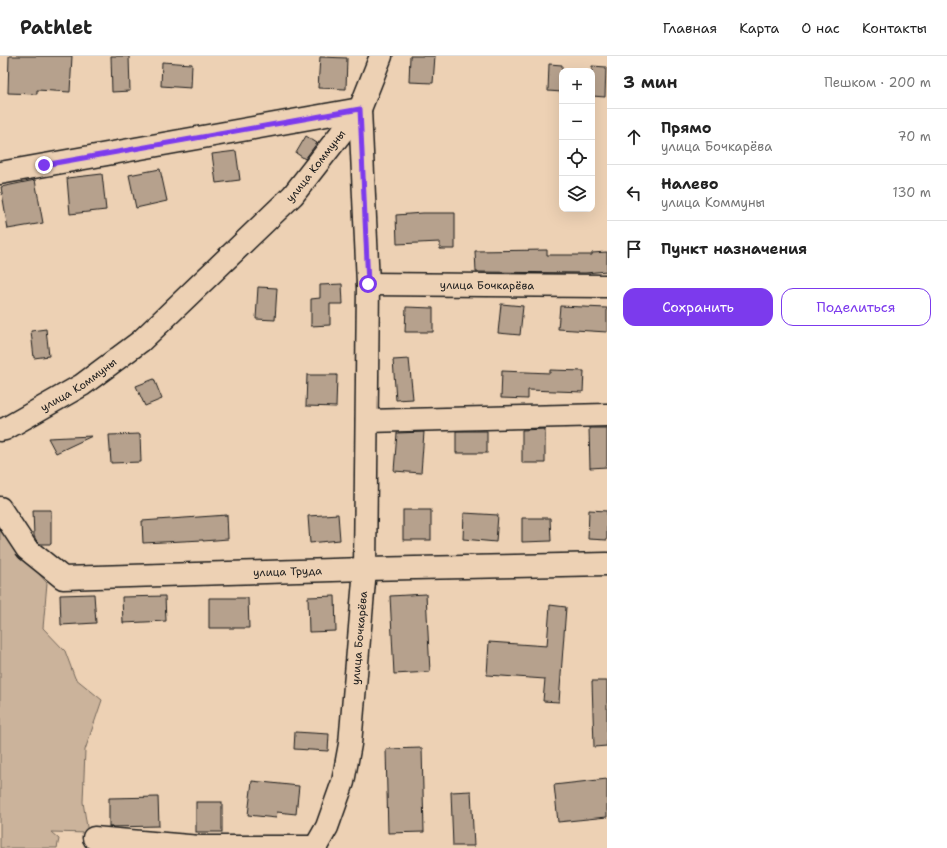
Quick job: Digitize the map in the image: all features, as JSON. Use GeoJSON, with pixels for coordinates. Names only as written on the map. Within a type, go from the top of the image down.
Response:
{"type":"FeatureCollection","features":[{"type":"Feature","properties":{"kind":"street","name":"улица Бочкарёва"},"geometry":{"type":"LineString","coordinates":[[315,848],[327,827],[343,782],[350,744],[365,569],[368,284],[360,109],[381,56]]}},
{"type":"Feature","properties":{"kind":"street","name":"улица Коммуны"},"geometry":{"type":"LineString","coordinates":[[0,173],[360,109]]}},
{"type":"Feature","properties":{"kind":"street","name":"улица Коммуны"},"geometry":{"type":"LineString","coordinates":[[0,430],[82,385],[141,341],[293,195],[360,109]]}},
{"type":"Feature","properties":{"kind":"street","name":"улица Бочкарёва"},"geometry":{"type":"LineString","coordinates":[[368,284],[607,286]]}},
{"type":"Feature","properties":{"kind":"street"},"geometry":{"type":"LineString","coordinates":[[367,421],[607,415]]}},
{"type":"Feature","properties":{"kind":"street","name":"улица Труда"},"geometry":{"type":"LineString","coordinates":[[0,508],[27,549],[63,578],[365,569],[607,564]]}},
{"type":"Feature","properties":{"kind":"street"},"geometry":{"type":"LineString","coordinates":[[94,838],[200,847],[315,848]]}},
{"type":"Feature","properties":{"kind":"shaded area"},"geometry":{"type":"Polygon","coordinates":[[[0,524],[15,547],[47,583],[43,628],[65,651],[75,678],[102,700],[85,750],[83,802],[88,833],[51,832],[59,839],[57,848],[0,848],[0,524]]]}},
{"type":"Feature","properties":{"kind":"building"},"geometry":{"type":"Polygon","coordinates":[[[9,56],[72,56],[70,92],[37,90],[37,94],[8,93],[9,56]]]}},
{"type":"Feature","properties":{"kind":"building"},"geometry":{"type":"Polygon","coordinates":[[[111,56],[129,56],[130,91],[112,92],[111,56]]]}},
{"type":"Feature","properties":{"kind":"building"},"geometry":{"type":"Polygon","coordinates":[[[410,56],[435,56],[433,83],[409,82],[410,56]]]}},
{"type":"Feature","properties":{"kind":"building"},"geometry":{"type":"Polygon","coordinates":[[[320,57],[347,58],[346,89],[318,88],[320,57]]]}},
{"type":"Feature","properties":{"kind":"building"},"geometry":{"type":"Polygon","coordinates":[[[162,62],[192,64],[191,88],[161,86],[162,62]]]}},
{"type":"Feature","properties":{"kind":"building"},"geometry":{"type":"Polygon","coordinates":[[[549,64],[562,65],[562,68],[559,68],[559,92],[548,91],[549,64]]]}},
{"type":"Feature","properties":{"kind":"building"},"geometry":{"type":"Polygon","coordinates":[[[592,66],[606,67],[605,97],[595,96],[595,68],[592,68],[592,66]]]}},
{"type":"Feature","properties":{"kind":"building"},"geometry":{"type":"Polygon","coordinates":[[[306,136],[317,143],[305,159],[296,153],[306,136]]]}},
{"type":"Feature","properties":{"kind":"building"},"geometry":{"type":"Polygon","coordinates":[[[236,151],[240,180],[216,183],[212,154],[236,151]]]}},
{"type":"Feature","properties":{"kind":"building"},"geometry":{"type":"Polygon","coordinates":[[[160,169],[167,201],[136,208],[129,175],[160,169]]]}},
{"type":"Feature","properties":{"kind":"building"},"geometry":{"type":"Polygon","coordinates":[[[102,174],[106,210],[70,214],[67,178],[102,174]]]}},
{"type":"Feature","properties":{"kind":"building"},"geometry":{"type":"Polygon","coordinates":[[[35,180],[43,223],[8,229],[1,187],[35,180]]]}},
{"type":"Feature","properties":{"kind":"building"},"geometry":{"type":"Polygon","coordinates":[[[455,213],[455,249],[440,249],[440,242],[397,244],[396,215],[455,213]]]}},
{"type":"Feature","properties":{"kind":"building"},"geometry":{"type":"Polygon","coordinates":[[[547,250],[547,255],[592,255],[592,253],[607,252],[607,271],[585,273],[476,272],[475,251],[547,250]]]}},
{"type":"Feature","properties":{"kind":"building"},"geometry":{"type":"Polygon","coordinates":[[[342,284],[343,304],[330,304],[330,325],[311,326],[311,299],[320,298],[320,285],[342,284]]]}},
{"type":"Feature","properties":{"kind":"building"},"geometry":{"type":"Polygon","coordinates":[[[258,287],[277,288],[275,320],[256,319],[258,287]]]}},
{"type":"Feature","properties":{"kind":"building"},"geometry":{"type":"Polygon","coordinates":[[[501,304],[523,306],[520,335],[498,333],[501,304]]]}},
{"type":"Feature","properties":{"kind":"building"},"geometry":{"type":"Polygon","coordinates":[[[560,306],[607,308],[607,332],[558,329],[560,306]]]}},
{"type":"Feature","properties":{"kind":"building"},"geometry":{"type":"Polygon","coordinates":[[[406,307],[433,308],[433,332],[405,332],[406,307]]]}},
{"type":"Feature","properties":{"kind":"building"},"geometry":{"type":"Polygon","coordinates":[[[46,329],[49,356],[34,358],[31,331],[46,329]]]}},
{"type":"Feature","properties":{"kind":"building"},"geometry":{"type":"Polygon","coordinates":[[[409,359],[413,399],[396,400],[393,360],[409,359]]]}},
{"type":"Feature","properties":{"kind":"building"},"geometry":{"type":"Polygon","coordinates":[[[550,370],[584,371],[583,392],[528,390],[528,399],[501,398],[502,371],[550,373],[550,370]]]}},
{"type":"Feature","properties":{"kind":"building"},"geometry":{"type":"Polygon","coordinates":[[[307,375],[337,375],[336,407],[306,406],[307,375]]]}},
{"type":"Feature","properties":{"kind":"building"},"geometry":{"type":"Polygon","coordinates":[[[154,379],[162,399],[145,406],[136,386],[154,379]]]}},
{"type":"Feature","properties":{"kind":"building"},"geometry":{"type":"Polygon","coordinates":[[[589,428],[607,428],[607,467],[590,468],[589,428]]]}},
{"type":"Feature","properties":{"kind":"building"},"geometry":{"type":"Polygon","coordinates":[[[545,429],[545,463],[522,463],[522,430],[545,429]]]}},
{"type":"Feature","properties":{"kind":"building"},"geometry":{"type":"Polygon","coordinates":[[[456,431],[487,431],[487,453],[456,453],[456,431]]]}},
{"type":"Feature","properties":{"kind":"building"},"geometry":{"type":"Polygon","coordinates":[[[424,432],[421,473],[394,471],[397,433],[424,432]]]}},
{"type":"Feature","properties":{"kind":"building"},"geometry":{"type":"Polygon","coordinates":[[[140,434],[141,462],[111,463],[109,435],[140,434]]]}},
{"type":"Feature","properties":{"kind":"building"},"geometry":{"type":"Polygon","coordinates":[[[92,436],[56,453],[48,438],[92,436]]]}},
{"type":"Feature","properties":{"kind":"building"},"geometry":{"type":"Polygon","coordinates":[[[33,510],[51,510],[51,544],[40,544],[36,540],[34,536],[33,510]]]}},
{"type":"Feature","properties":{"kind":"building"},"geometry":{"type":"Polygon","coordinates":[[[403,510],[431,510],[431,540],[403,540],[403,510]]]}},
{"type":"Feature","properties":{"kind":"building"},"geometry":{"type":"Polygon","coordinates":[[[589,510],[607,511],[607,540],[588,539],[589,510]]]}},
{"type":"Feature","properties":{"kind":"building"},"geometry":{"type":"Polygon","coordinates":[[[464,513],[498,515],[496,542],[463,539],[464,513]]]}},
{"type":"Feature","properties":{"kind":"building"},"geometry":{"type":"Polygon","coordinates":[[[338,514],[340,540],[310,543],[308,516],[338,514]]]}},
{"type":"Feature","properties":{"kind":"building"},"geometry":{"type":"Polygon","coordinates":[[[227,515],[228,539],[143,543],[142,521],[227,515]]]}},
{"type":"Feature","properties":{"kind":"building"},"geometry":{"type":"Polygon","coordinates":[[[522,518],[550,518],[551,541],[522,542],[522,518]]]}},
{"type":"Feature","properties":{"kind":"building"},"geometry":{"type":"Polygon","coordinates":[[[94,594],[96,623],[61,625],[60,595],[94,594]]]}},
{"type":"Feature","properties":{"kind":"building"},"geometry":{"type":"Polygon","coordinates":[[[426,594],[430,672],[394,674],[390,596],[426,594]]]}},
{"type":"Feature","properties":{"kind":"building"},"geometry":{"type":"Polygon","coordinates":[[[165,596],[166,621],[123,623],[122,597],[165,596]]]}},
{"type":"Feature","properties":{"kind":"building"},"geometry":{"type":"Polygon","coordinates":[[[335,596],[336,631],[309,632],[308,597],[335,596]]]}},
{"type":"Feature","properties":{"kind":"building"},"geometry":{"type":"Polygon","coordinates":[[[209,598],[248,598],[249,628],[209,628],[209,598]]]}},
{"type":"Feature","properties":{"kind":"building"},"geometry":{"type":"Polygon","coordinates":[[[550,605],[566,607],[559,702],[543,701],[545,679],[487,675],[489,642],[547,646],[550,605]]]}},
{"type":"Feature","properties":{"kind":"building"},"geometry":{"type":"Polygon","coordinates":[[[592,681],[607,681],[607,746],[594,747],[592,681]]]}},
{"type":"Feature","properties":{"kind":"building"},"geometry":{"type":"Polygon","coordinates":[[[295,732],[329,734],[328,751],[294,749],[295,732]]]}},
{"type":"Feature","properties":{"kind":"building"},"geometry":{"type":"Polygon","coordinates":[[[422,748],[424,832],[388,833],[386,749],[422,748]]]}},
{"type":"Feature","properties":{"kind":"building"},"geometry":{"type":"Polygon","coordinates":[[[607,779],[607,817],[558,822],[554,785],[607,779]]]}},
{"type":"Feature","properties":{"kind":"building"},"geometry":{"type":"Polygon","coordinates":[[[252,781],[299,786],[296,814],[277,812],[276,818],[248,815],[252,781]]]}},
{"type":"Feature","properties":{"kind":"building"},"geometry":{"type":"Polygon","coordinates":[[[471,791],[474,846],[453,846],[451,792],[471,791]]]}},
{"type":"Feature","properties":{"kind":"building"},"geometry":{"type":"Polygon","coordinates":[[[158,797],[159,826],[109,827],[109,798],[158,797]]]}},
{"type":"Feature","properties":{"kind":"building"},"geometry":{"type":"Polygon","coordinates":[[[196,802],[222,802],[222,832],[196,832],[196,802]]]}},
{"type":"Feature","properties":{"kind":"route"},"geometry":{"type":"LineString","coordinates":[[44,165],[360,109],[368,284]]}}]}
